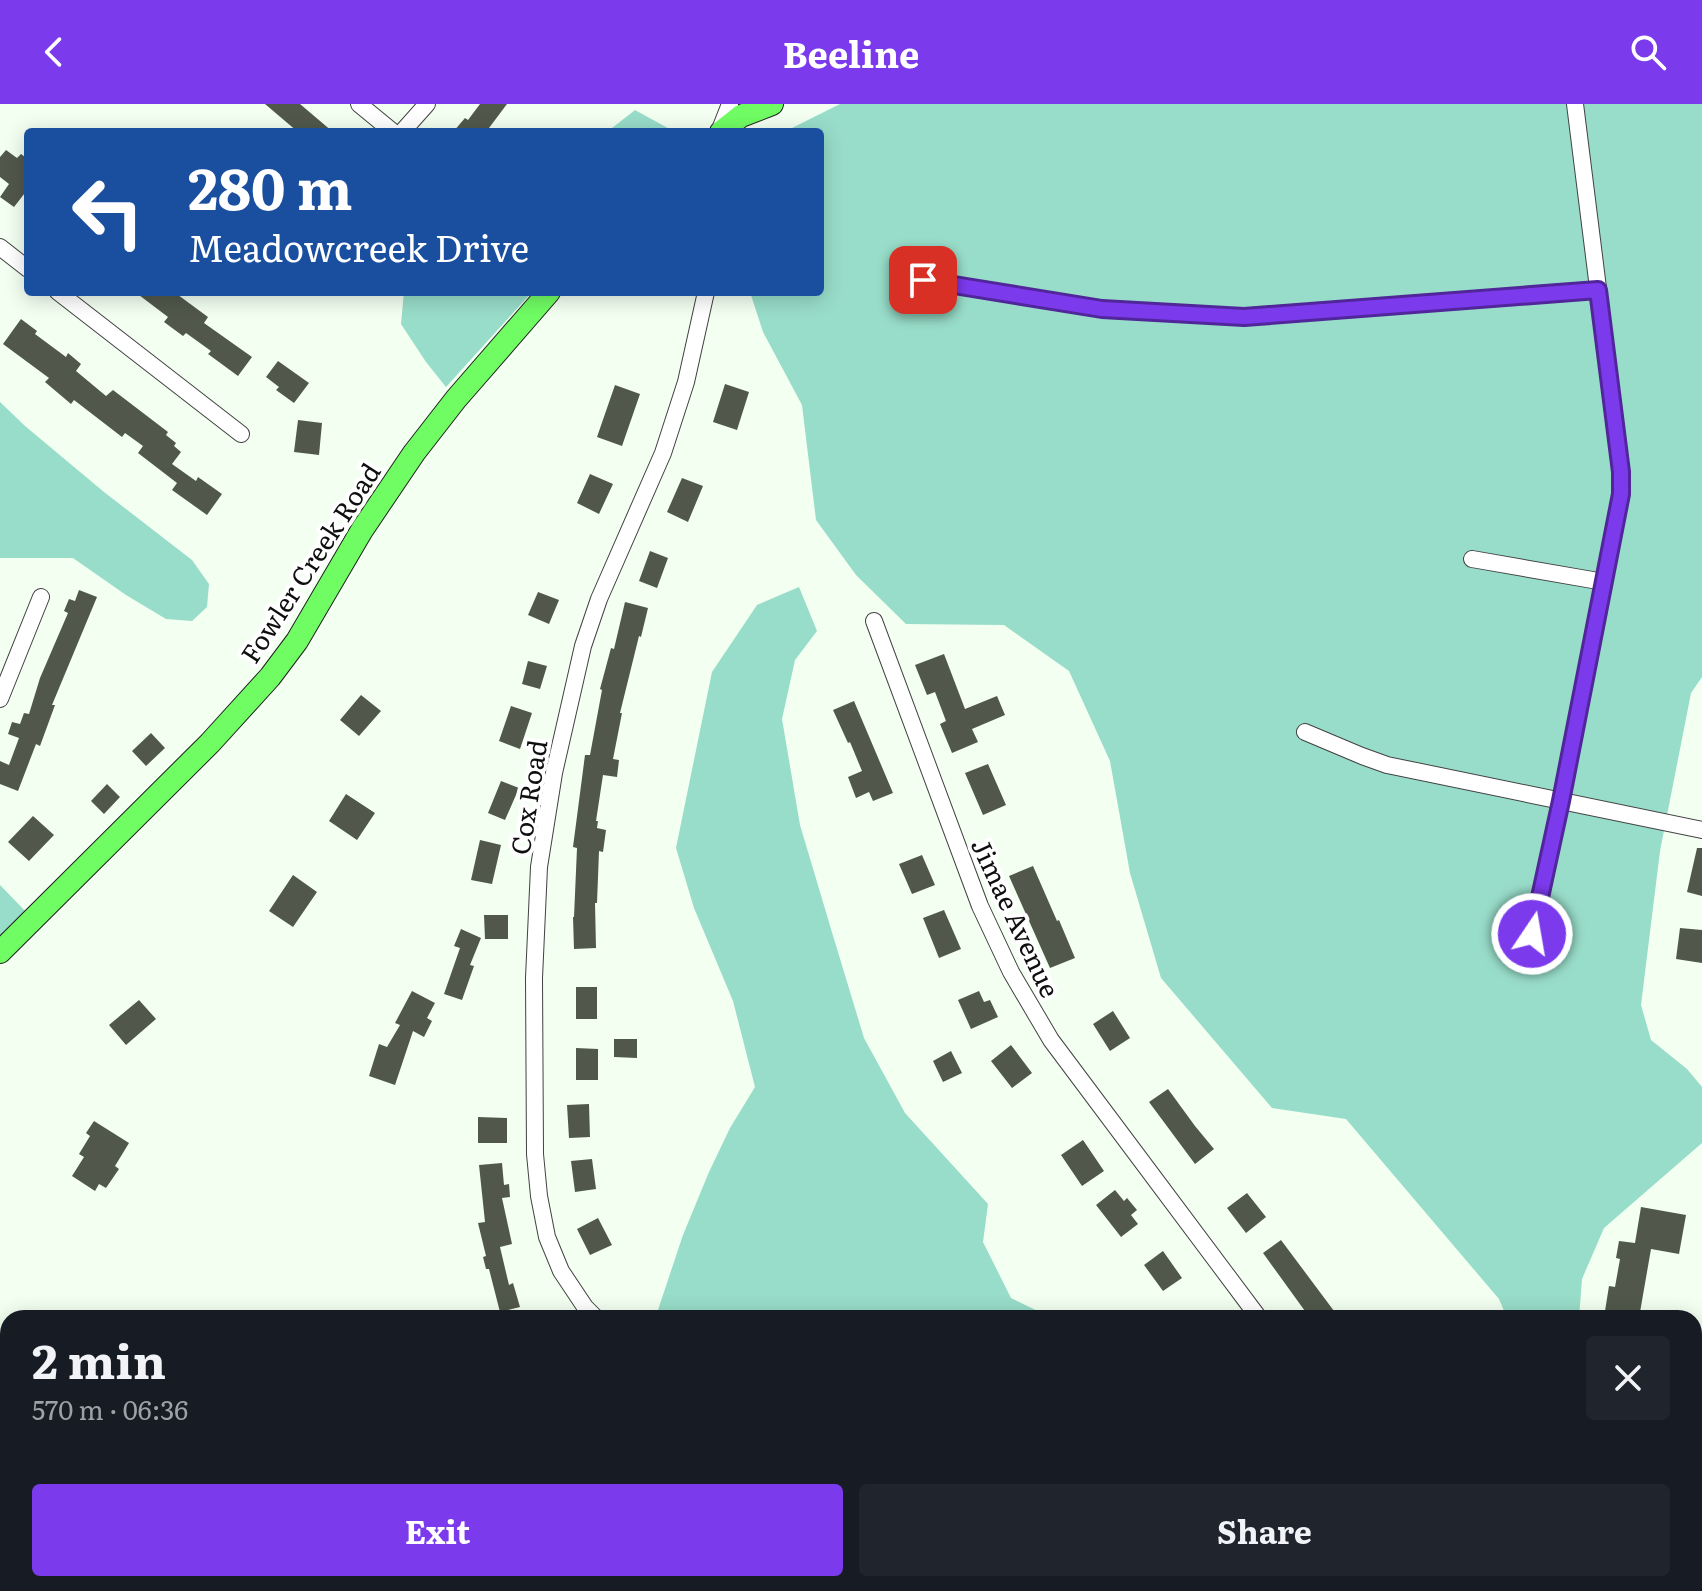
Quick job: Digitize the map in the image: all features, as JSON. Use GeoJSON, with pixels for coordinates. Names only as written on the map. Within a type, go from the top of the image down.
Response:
{"type":"FeatureCollection","features":[{"type":"Feature","properties":{"kind":"main road"},"geometry":{"type":"LineString","coordinates":[[725,128],[741,116],[772,104]]}},
{"type":"Feature","properties":{"kind":"main road","name":"Fowler Creek Road"},"geometry":{"type":"LineString","coordinates":[[0,952],[210,743],[270,677],[297,641],[362,530],[414,453],[456,399],[546,296]]}},
{"type":"Feature","properties":{"kind":"street"},"geometry":{"type":"LineString","coordinates":[[359,104],[388,128]]}},
{"type":"Feature","properties":{"kind":"street"},"geometry":{"type":"LineString","coordinates":[[406,128],[427,104]]}},
{"type":"Feature","properties":{"kind":"street"},"geometry":{"type":"LineString","coordinates":[[721,128],[730,104]]}},
{"type":"Feature","properties":{"kind":"street"},"geometry":{"type":"LineString","coordinates":[[1532,934],[1621,494],[1621,472],[1575,104]]}},
{"type":"Feature","properties":{"kind":"street"},"geometry":{"type":"LineString","coordinates":[[0,247],[24,266]]}},
{"type":"Feature","properties":{"kind":"street"},"geometry":{"type":"LineString","coordinates":[[923,280],[1102,309],[1244,317],[1598,290]]}},
{"type":"Feature","properties":{"kind":"street"},"geometry":{"type":"LineString","coordinates":[[63,296],[241,434]]}},
{"type":"Feature","properties":{"kind":"street","name":"Cox Road"},"geometry":{"type":"LineString","coordinates":[[588,1310],[561,1271],[547,1237],[539,1196],[535,1154],[534,978],[539,867],[556,761],[583,646],[599,599],[663,453],[686,382],[705,296]]}},
{"type":"Feature","properties":{"kind":"street"},"geometry":{"type":"LineString","coordinates":[[1472,559],[1604,582]]}},
{"type":"Feature","properties":{"kind":"street"},"geometry":{"type":"LineString","coordinates":[[0,699],[41,597]]}},
{"type":"Feature","properties":{"kind":"street","name":"Jimae Avenue"},"geometry":{"type":"LineString","coordinates":[[874,621],[980,906],[1011,972],[1051,1040],[1253,1310]]}},
{"type":"Feature","properties":{"kind":"street"},"geometry":{"type":"LineString","coordinates":[[1305,732],[1387,765],[1702,830]]}},
{"type":"Feature","properties":{"kind":"shaded area"},"geometry":{"type":"Polygon","coordinates":[[[840,104],[1702,104],[1702,677],[1691,693],[1660,851],[1641,1005],[1651,1040],[1687,1069],[1702,1087],[1702,1143],[1604,1228],[1582,1279],[1580,1310],[1504,1310],[1499,1299],[1346,1119],[1272,1108],[1161,978],[1130,873],[1110,761],[1069,671],[1004,625],[906,624],[856,575],[816,520],[802,405],[763,332],[751,296],[824,296],[824,128],[792,128],[840,104]]]}},
{"type":"Feature","properties":{"kind":"shaded area"},"geometry":{"type":"Polygon","coordinates":[[[635,110],[668,128],[612,128],[635,110]]]}},
{"type":"Feature","properties":{"kind":"shaded area"},"geometry":{"type":"Polygon","coordinates":[[[404,296],[528,296],[446,387],[401,324],[404,296]]]}},
{"type":"Feature","properties":{"kind":"shaded area"},"geometry":{"type":"Polygon","coordinates":[[[0,402],[104,492],[192,560],[209,584],[207,607],[192,621],[166,619],[73,558],[0,558],[0,402]]]}},
{"type":"Feature","properties":{"kind":"shaded area"},"geometry":{"type":"Polygon","coordinates":[[[799,587],[817,631],[795,660],[782,719],[800,825],[864,1038],[905,1113],[988,1204],[983,1242],[1011,1298],[1036,1310],[658,1310],[683,1235],[709,1172],[730,1128],[755,1087],[733,1001],[694,908],[676,848],[712,672],[757,605],[799,587]]]}},
{"type":"Feature","properties":{"kind":"shaded area"},"geometry":{"type":"Polygon","coordinates":[[[0,885],[33,919],[0,952],[0,885]]]}},
{"type":"Feature","properties":{"kind":"building"},"geometry":{"type":"Polygon","coordinates":[[[265,104],[300,104],[328,128],[293,128],[265,104]]]}},
{"type":"Feature","properties":{"kind":"building"},"geometry":{"type":"Polygon","coordinates":[[[480,104],[507,104],[489,128],[456,128],[465,118],[468,120],[480,104]]]}},
{"type":"Feature","properties":{"kind":"building"},"geometry":{"type":"Polygon","coordinates":[[[6,150],[17,158],[21,154],[24,156],[24,194],[14,207],[0,197],[9,184],[0,177],[0,157],[6,150]]]}},
{"type":"Feature","properties":{"kind":"building"},"geometry":{"type":"Polygon","coordinates":[[[140,296],[179,296],[208,317],[204,323],[252,357],[238,376],[208,354],[211,351],[164,322],[168,317],[140,296]]]}},
{"type":"Feature","properties":{"kind":"building"},"geometry":{"type":"Polygon","coordinates":[[[21,319],[37,331],[35,334],[81,364],[76,371],[106,396],[113,390],[168,432],[166,435],[181,452],[172,464],[222,494],[207,515],[172,490],[177,483],[138,453],[143,446],[125,433],[122,437],[74,400],[71,404],[45,382],[49,378],[3,344],[21,319]]]}},
{"type":"Feature","properties":{"kind":"building"},"geometry":{"type":"Polygon","coordinates":[[[278,361],[309,383],[294,403],[276,390],[279,387],[266,377],[278,361]]]}},
{"type":"Feature","properties":{"kind":"building"},"geometry":{"type":"Polygon","coordinates":[[[725,384],[749,392],[737,430],[713,422],[725,384]]]}},
{"type":"Feature","properties":{"kind":"building"},"geometry":{"type":"Polygon","coordinates":[[[615,385],[640,394],[622,446],[597,437],[615,385]]]}},
{"type":"Feature","properties":{"kind":"building"},"geometry":{"type":"Polygon","coordinates":[[[298,420],[322,423],[319,455],[294,452],[298,420]]]}},
{"type":"Feature","properties":{"kind":"building"},"geometry":{"type":"Polygon","coordinates":[[[590,474],[613,484],[599,514],[577,503],[590,474]]]}},
{"type":"Feature","properties":{"kind":"building"},"geometry":{"type":"Polygon","coordinates":[[[682,478],[703,486],[688,522],[667,512],[682,478]]]}},
{"type":"Feature","properties":{"kind":"building"},"geometry":{"type":"Polygon","coordinates":[[[650,551],[668,558],[657,588],[639,581],[650,551]]]}},
{"type":"Feature","properties":{"kind":"building"},"geometry":{"type":"Polygon","coordinates":[[[79,590],[97,597],[52,705],[55,705],[40,746],[36,744],[18,791],[0,784],[0,761],[9,765],[19,738],[8,734],[12,722],[20,724],[24,713],[29,714],[40,678],[68,613],[64,611],[69,599],[75,601],[79,590]]]}},
{"type":"Feature","properties":{"kind":"building"},"geometry":{"type":"Polygon","coordinates":[[[538,592],[559,600],[549,624],[528,615],[538,592]]]}},
{"type":"Feature","properties":{"kind":"building"},"geometry":{"type":"Polygon","coordinates":[[[625,602],[648,608],[620,713],[613,759],[619,760],[617,777],[603,775],[596,821],[597,828],[606,830],[603,852],[599,851],[596,948],[574,949],[577,848],[573,847],[585,755],[590,755],[600,689],[611,648],[614,649],[625,602]]]}},
{"type":"Feature","properties":{"kind":"building"},"geometry":{"type":"Polygon","coordinates":[[[944,654],[965,709],[997,696],[1005,715],[972,729],[978,742],[952,753],[940,724],[946,721],[935,692],[927,695],[915,665],[944,654]]]}},
{"type":"Feature","properties":{"kind":"building"},"geometry":{"type":"Polygon","coordinates":[[[528,661],[547,666],[540,689],[522,684],[528,661]]]}},
{"type":"Feature","properties":{"kind":"building"},"geometry":{"type":"Polygon","coordinates":[[[361,695],[381,711],[359,736],[340,720],[361,695]]]}},
{"type":"Feature","properties":{"kind":"building"},"geometry":{"type":"Polygon","coordinates":[[[854,701],[893,793],[873,801],[869,792],[856,798],[848,777],[862,771],[833,710],[854,701]]]}},
{"type":"Feature","properties":{"kind":"building"},"geometry":{"type":"Polygon","coordinates":[[[511,706],[532,713],[520,749],[499,741],[511,706]]]}},
{"type":"Feature","properties":{"kind":"building"},"geometry":{"type":"Polygon","coordinates":[[[151,733],[165,748],[146,766],[132,751],[151,733]]]}},
{"type":"Feature","properties":{"kind":"building"},"geometry":{"type":"Polygon","coordinates":[[[988,764],[1006,805],[983,815],[965,773],[988,764]]]}},
{"type":"Feature","properties":{"kind":"building"},"geometry":{"type":"Polygon","coordinates":[[[501,781],[519,788],[505,820],[488,813],[501,781]]]}},
{"type":"Feature","properties":{"kind":"building"},"geometry":{"type":"Polygon","coordinates":[[[107,784],[120,797],[104,814],[91,801],[107,784]]]}},
{"type":"Feature","properties":{"kind":"building"},"geometry":{"type":"Polygon","coordinates":[[[346,794],[375,813],[357,840],[329,821],[346,794]]]}},
{"type":"Feature","properties":{"kind":"building"},"geometry":{"type":"Polygon","coordinates":[[[33,816],[54,835],[29,861],[8,842],[33,816]]]}},
{"type":"Feature","properties":{"kind":"building"},"geometry":{"type":"Polygon","coordinates":[[[480,840],[501,845],[492,884],[471,880],[480,840]]]}},
{"type":"Feature","properties":{"kind":"building"},"geometry":{"type":"Polygon","coordinates":[[[1697,848],[1702,848],[1702,896],[1687,892],[1697,848]]]}},
{"type":"Feature","properties":{"kind":"building"},"geometry":{"type":"Polygon","coordinates":[[[922,855],[935,885],[912,894],[899,864],[922,855]]]}},
{"type":"Feature","properties":{"kind":"building"},"geometry":{"type":"Polygon","coordinates":[[[1033,866],[1075,958],[1050,968],[1009,876],[1033,866]]]}},
{"type":"Feature","properties":{"kind":"building"},"geometry":{"type":"Polygon","coordinates":[[[293,875],[317,892],[293,927],[269,911],[293,875]]]}},
{"type":"Feature","properties":{"kind":"building"},"geometry":{"type":"Polygon","coordinates":[[[944,910],[961,949],[939,958],[923,918],[944,910]]]}},
{"type":"Feature","properties":{"kind":"building"},"geometry":{"type":"Polygon","coordinates":[[[484,915],[508,915],[508,939],[485,939],[484,915]]]}},
{"type":"Feature","properties":{"kind":"building"},"geometry":{"type":"Polygon","coordinates":[[[1680,928],[1702,930],[1702,963],[1676,959],[1680,928]]]}},
{"type":"Feature","properties":{"kind":"building"},"geometry":{"type":"Polygon","coordinates":[[[461,929],[481,938],[470,965],[474,966],[462,1000],[444,994],[460,948],[454,946],[461,929]]]}},
{"type":"Feature","properties":{"kind":"building"},"geometry":{"type":"Polygon","coordinates":[[[576,987],[597,987],[597,1019],[576,1019],[576,987]]]}},
{"type":"Feature","properties":{"kind":"building"},"geometry":{"type":"Polygon","coordinates":[[[412,991],[435,1003],[427,1018],[432,1021],[424,1037],[413,1031],[395,1085],[369,1076],[379,1044],[387,1047],[400,1025],[395,1023],[412,991]]]}},
{"type":"Feature","properties":{"kind":"building"},"geometry":{"type":"Polygon","coordinates":[[[979,991],[984,1002],[990,1000],[998,1017],[971,1029],[958,1000],[979,991]]]}},
{"type":"Feature","properties":{"kind":"building"},"geometry":{"type":"Polygon","coordinates":[[[139,1000],[156,1019],[126,1045],[109,1025],[139,1000]]]}},
{"type":"Feature","properties":{"kind":"building"},"geometry":{"type":"Polygon","coordinates":[[[1113,1011],[1130,1038],[1110,1051],[1093,1024],[1113,1011]]]}},
{"type":"Feature","properties":{"kind":"building"},"geometry":{"type":"Polygon","coordinates":[[[614,1039],[637,1039],[637,1058],[614,1057],[614,1039]]]}},
{"type":"Feature","properties":{"kind":"building"},"geometry":{"type":"Polygon","coordinates":[[[1011,1045],[1032,1073],[1012,1088],[991,1061],[1011,1045]]]}},
{"type":"Feature","properties":{"kind":"building"},"geometry":{"type":"Polygon","coordinates":[[[576,1048],[598,1049],[598,1080],[576,1080],[576,1048]]]}},
{"type":"Feature","properties":{"kind":"building"},"geometry":{"type":"Polygon","coordinates":[[[951,1051],[962,1073],[943,1082],[933,1061],[951,1051]]]}},
{"type":"Feature","properties":{"kind":"building"},"geometry":{"type":"Polygon","coordinates":[[[1168,1089],[1214,1149],[1195,1164],[1149,1102],[1168,1089]]]}},
{"type":"Feature","properties":{"kind":"building"},"geometry":{"type":"Polygon","coordinates":[[[589,1104],[590,1137],[569,1138],[567,1105],[589,1104]]]}},
{"type":"Feature","properties":{"kind":"building"},"geometry":{"type":"Polygon","coordinates":[[[478,1117],[507,1118],[507,1143],[478,1143],[478,1117]]]}},
{"type":"Feature","properties":{"kind":"building"},"geometry":{"type":"Polygon","coordinates":[[[94,1121],[129,1143],[115,1166],[119,1169],[106,1188],[99,1184],[95,1191],[72,1176],[84,1157],[79,1154],[90,1136],[86,1133],[94,1121]]]}},
{"type":"Feature","properties":{"kind":"building"},"geometry":{"type":"Polygon","coordinates":[[[1083,1140],[1104,1171],[1082,1186],[1061,1155],[1083,1140]]]}},
{"type":"Feature","properties":{"kind":"building"},"geometry":{"type":"Polygon","coordinates":[[[592,1159],[596,1189],[575,1192],[571,1161],[592,1159]]]}},
{"type":"Feature","properties":{"kind":"building"},"geometry":{"type":"Polygon","coordinates":[[[502,1163],[504,1185],[509,1184],[510,1197],[502,1198],[512,1244],[500,1247],[509,1285],[513,1283],[520,1307],[508,1310],[499,1310],[483,1257],[486,1256],[478,1223],[485,1222],[479,1165],[502,1163]]]}},
{"type":"Feature","properties":{"kind":"building"},"geometry":{"type":"Polygon","coordinates":[[[1115,1190],[1137,1210],[1131,1215],[1138,1224],[1121,1237],[1096,1205],[1115,1190]]]}},
{"type":"Feature","properties":{"kind":"building"},"geometry":{"type":"Polygon","coordinates":[[[1247,1193],[1266,1217],[1246,1233],[1227,1208],[1247,1193]]]}},
{"type":"Feature","properties":{"kind":"building"},"geometry":{"type":"Polygon","coordinates":[[[1641,1207],[1686,1215],[1679,1254],[1651,1249],[1640,1310],[1605,1310],[1609,1286],[1615,1287],[1620,1259],[1616,1258],[1619,1241],[1635,1243],[1641,1207]]]}},
{"type":"Feature","properties":{"kind":"building"},"geometry":{"type":"Polygon","coordinates":[[[598,1218],[612,1245],[590,1255],[577,1229],[598,1218]]]}},
{"type":"Feature","properties":{"kind":"building"},"geometry":{"type":"Polygon","coordinates":[[[1281,1240],[1333,1310],[1304,1310],[1263,1253],[1281,1240]]]}},
{"type":"Feature","properties":{"kind":"building"},"geometry":{"type":"Polygon","coordinates":[[[1163,1251],[1182,1278],[1163,1291],[1144,1265],[1163,1251]]]}},
{"type":"Feature","properties":{"kind":"route"},"geometry":{"type":"LineString","coordinates":[[923,280],[1102,309],[1244,317],[1598,290],[1621,472],[1621,494],[1532,934]]}}]}
